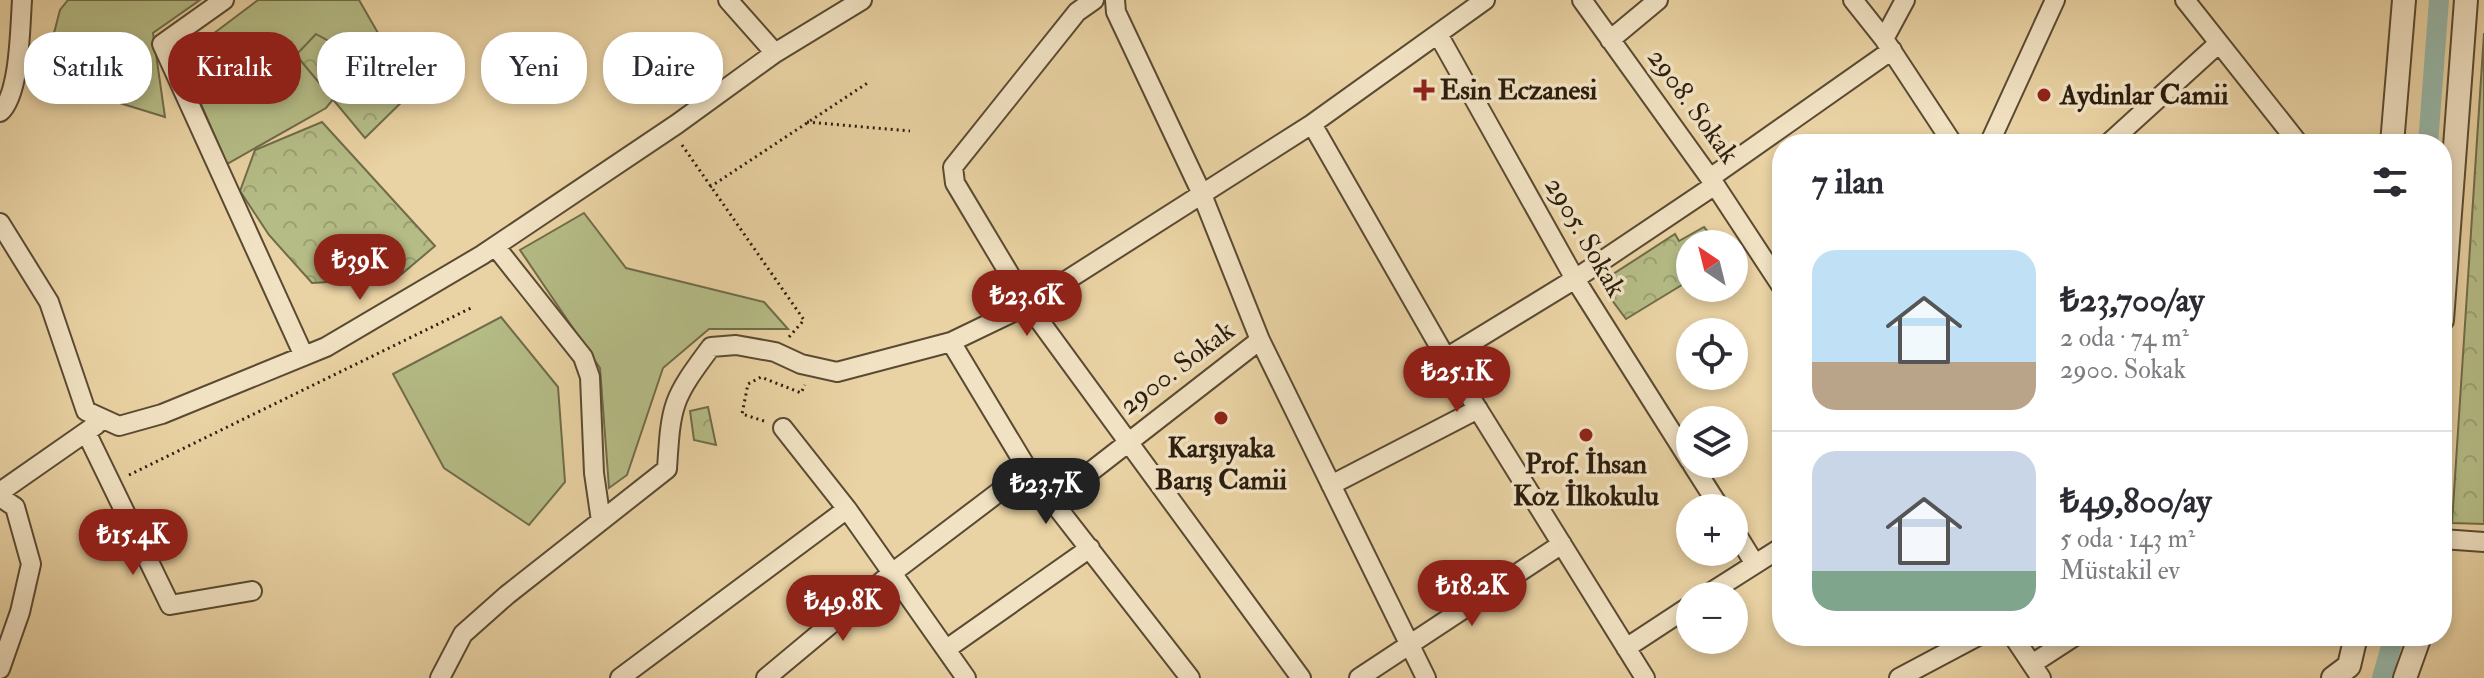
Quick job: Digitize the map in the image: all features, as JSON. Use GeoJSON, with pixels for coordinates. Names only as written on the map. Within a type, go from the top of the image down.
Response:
{"type":"FeatureCollection","features":[{"type":"Feature","properties":{"kind":"street"},"geometry":{"type":"LineString","coordinates":[[0,112],[5,108],[16,70],[22,0]]}},
{"type":"Feature","properties":{"kind":"street"},"geometry":{"type":"LineString","coordinates":[[224,0],[162,44],[304,356]]}},
{"type":"Feature","properties":{"kind":"street"},"geometry":{"type":"LineString","coordinates":[[728,0],[775,53]]}},
{"type":"Feature","properties":{"kind":"street"},"geometry":{"type":"LineString","coordinates":[[0,223],[49,302],[86,411],[119,426],[162,414],[326,347],[495,246],[671,128],[775,53],[862,0]]}},
{"type":"Feature","properties":{"kind":"street"},"geometry":{"type":"LineString","coordinates":[[1094,0],[1077,12],[953,167],[955,183],[1028,305],[1301,678]]}},
{"type":"Feature","properties":{"kind":"street"},"geometry":{"type":"LineString","coordinates":[[1115,0],[1116,12],[1201,192],[1260,340],[1426,678]]}},
{"type":"Feature","properties":{"kind":"street"},"geometry":{"type":"LineString","coordinates":[[440,678],[463,634],[667,469],[670,412],[680,388],[711,347],[736,345],[775,352],[837,372],[951,342],[1028,305],[1312,124],[1439,36],[1485,0]]}},
{"type":"Feature","properties":{"kind":"street","name":"2908. Sokak"},"geometry":{"type":"LineString","coordinates":[[1582,0],[1713,182],[1772,272]]}},
{"type":"Feature","properties":{"kind":"street"},"geometry":{"type":"LineString","coordinates":[[1610,40],[1658,0]]}},
{"type":"Feature","properties":{"kind":"street"},"geometry":{"type":"LineString","coordinates":[[1853,0],[1888,45],[1946,134]]}},
{"type":"Feature","properties":{"kind":"street"},"geometry":{"type":"LineString","coordinates":[[1774,134],[1888,45],[1905,0]]}},
{"type":"Feature","properties":{"kind":"street"},"geometry":{"type":"LineString","coordinates":[[1994,134],[2055,0]]}},
{"type":"Feature","properties":{"kind":"street"},"geometry":{"type":"LineString","coordinates":[[2185,0],[2291,134]]}},
{"type":"Feature","properties":{"kind":"street"},"geometry":{"type":"LineString","coordinates":[[2452,187],[2466,0]]}},
{"type":"Feature","properties":{"kind":"street"},"geometry":{"type":"LineString","coordinates":[[2393,134],[2402,2]]}},
{"type":"Feature","properties":{"kind":"street","name":"2905. Sokak"},"geometry":{"type":"LineString","coordinates":[[1439,36],[1575,279],[1676,438]]}},
{"type":"Feature","properties":{"kind":"street"},"geometry":{"type":"LineString","coordinates":[[2126,134],[2219,43]]}},
{"type":"Feature","properties":{"kind":"street"},"geometry":{"type":"LineString","coordinates":[[1312,124],[1446,358],[1645,678]]}},
{"type":"Feature","properties":{"kind":"street"},"geometry":{"type":"LineString","coordinates":[[1446,358],[1575,279],[1713,182],[1772,136]]}},
{"type":"Feature","properties":{"kind":"street"},"geometry":{"type":"LineString","coordinates":[[495,246],[583,357],[590,377],[594,473],[601,521]]}},
{"type":"Feature","properties":{"kind":"street","name":"2900. Sokak"},"geometry":{"type":"LineString","coordinates":[[1053,501],[1260,340]]}},
{"type":"Feature","properties":{"kind":"street"},"geometry":{"type":"LineString","coordinates":[[951,342],[1028,470],[1190,678]]}},
{"type":"Feature","properties":{"kind":"street"},"geometry":{"type":"LineString","coordinates":[[1331,485],[1478,409]]}},
{"type":"Feature","properties":{"kind":"street"},"geometry":{"type":"LineString","coordinates":[[0,669],[20,612],[31,564],[5,499],[105,419]]}},
{"type":"Feature","properties":{"kind":"street"},"geometry":{"type":"LineString","coordinates":[[783,428],[847,509],[948,648],[966,678]]}},
{"type":"Feature","properties":{"kind":"street"},"geometry":{"type":"LineString","coordinates":[[86,432],[170,605],[252,591]]}},
{"type":"Feature","properties":{"kind":"street"},"geometry":{"type":"LineString","coordinates":[[766,678],[892,573],[1028,470]]}},
{"type":"Feature","properties":{"kind":"street"},"geometry":{"type":"LineString","coordinates":[[620,678],[847,509]]}},
{"type":"Feature","properties":{"kind":"street"},"geometry":{"type":"LineString","coordinates":[[2452,540],[2484,542]]}},
{"type":"Feature","properties":{"kind":"street"},"geometry":{"type":"LineString","coordinates":[[1359,678],[1562,544]]}},
{"type":"Feature","properties":{"kind":"street"},"geometry":{"type":"LineString","coordinates":[[948,648],[1090,548]]}},
{"type":"Feature","properties":{"kind":"street"},"geometry":{"type":"LineString","coordinates":[[1748,553],[1755,564]]}},
{"type":"Feature","properties":{"kind":"street"},"geometry":{"type":"LineString","coordinates":[[1727,582],[1772,553]]}},
{"type":"Feature","properties":{"kind":"street"},"geometry":{"type":"LineString","coordinates":[[1626,648],[1676,615]]}},
{"type":"Feature","properties":{"kind":"street"},"geometry":{"type":"LineString","coordinates":[[1899,678],[1959,646]]}},
{"type":"Feature","properties":{"kind":"street"},"geometry":{"type":"LineString","coordinates":[[2020,646],[2036,671],[2064,646]]}},
{"type":"Feature","properties":{"kind":"street"},"geometry":{"type":"LineString","coordinates":[[2333,678],[2349,666],[2354,646]]}},
{"type":"Feature","properties":{"kind":"street"},"geometry":{"type":"LineString","coordinates":[[2405,678],[2416,646]]}},
{"type":"Feature","properties":{"kind":"path"},"geometry":{"type":"LineString","coordinates":[[710,187],[869,82]]}},
{"type":"Feature","properties":{"kind":"path"},"geometry":{"type":"LineString","coordinates":[[807,122],[910,131]]}},
{"type":"Feature","properties":{"kind":"path"},"geometry":{"type":"LineString","coordinates":[[671,128],[804,320],[775,352]]}},
{"type":"Feature","properties":{"kind":"path"},"geometry":{"type":"LineString","coordinates":[[111,483],[471,308]]}},
{"type":"Feature","properties":{"kind":"path"},"geometry":{"type":"LineString","coordinates":[[783,428],[742,414],[748,384],[761,377],[801,393],[815,367]]}},
{"type":"Feature","properties":{"kind":"green space"},"geometry":{"type":"Polygon","coordinates":[[[68,0],[200,0],[153,33],[165,117],[123,104],[152,104],[152,32],[54,32],[60,10],[68,0]]]}},
{"type":"Feature","properties":{"kind":"green space"},"geometry":{"type":"Polygon","coordinates":[[[258,0],[359,0],[377,32],[317,32],[317,104],[329,104],[227,164],[201,104],[301,104],[301,32],[216,32],[258,0]]]}},
{"type":"Feature","properties":{"kind":"green space"},"geometry":{"type":"Polygon","coordinates":[[[2484,33],[2484,524],[2452,523],[2484,33]]]}},
{"type":"Feature","properties":{"kind":"green space"},"geometry":{"type":"Polygon","coordinates":[[[317,35],[317,80],[301,61],[301,50],[317,35]]]}},
{"type":"Feature","properties":{"kind":"green space"},"geometry":{"type":"Polygon","coordinates":[[[337,104],[400,104],[365,138],[337,104]]]}},
{"type":"Feature","properties":{"kind":"green space"},"geometry":{"type":"Polygon","coordinates":[[[322,122],[435,246],[397,278],[312,283],[269,235],[240,191],[255,150],[322,122]]]}},
{"type":"Feature","properties":{"kind":"green space"},"geometry":{"type":"Polygon","coordinates":[[[584,213],[626,268],[764,302],[788,329],[709,329],[663,368],[627,475],[609,488],[600,368],[520,250],[584,213]]]}},
{"type":"Feature","properties":{"kind":"green space"},"geometry":{"type":"Polygon","coordinates":[[[1675,234],[1676,289],[1626,319],[1603,288],[1607,278],[1675,234]]]}},
{"type":"Feature","properties":{"kind":"green space"},"geometry":{"type":"Polygon","coordinates":[[[501,317],[558,387],[565,482],[529,525],[444,468],[393,374],[501,317]]]}},
{"type":"Feature","properties":{"kind":"green space"},"geometry":{"type":"Polygon","coordinates":[[[708,407],[716,445],[694,440],[690,411],[708,407]]]}},
{"type":"Feature","properties":{"kind":"waterway"},"geometry":{"type":"LineString","coordinates":[[2429,134],[2439,0]]}},
{"type":"Feature","properties":{"kind":"waterway"},"geometry":{"type":"LineString","coordinates":[[2382,678],[2391,646]]}},
{"type":"Feature","properties":{"kind":"place","name":"Esin Eczanesi"},"geometry":{"type":"Point","coordinates":[1424,90]}},
{"type":"Feature","properties":{"kind":"place","name":"Aydinlar Camii"},"geometry":{"type":"Point","coordinates":[2044,95]}},
{"type":"Feature","properties":{"kind":"place","name":"Karşıyaka Barış Camii"},"geometry":{"type":"Point","coordinates":[1221,418]}},
{"type":"Feature","properties":{"kind":"place","name":"Prof. İhsan Koz İlkokulu"},"geometry":{"type":"Point","coordinates":[1586,435]}}]}
